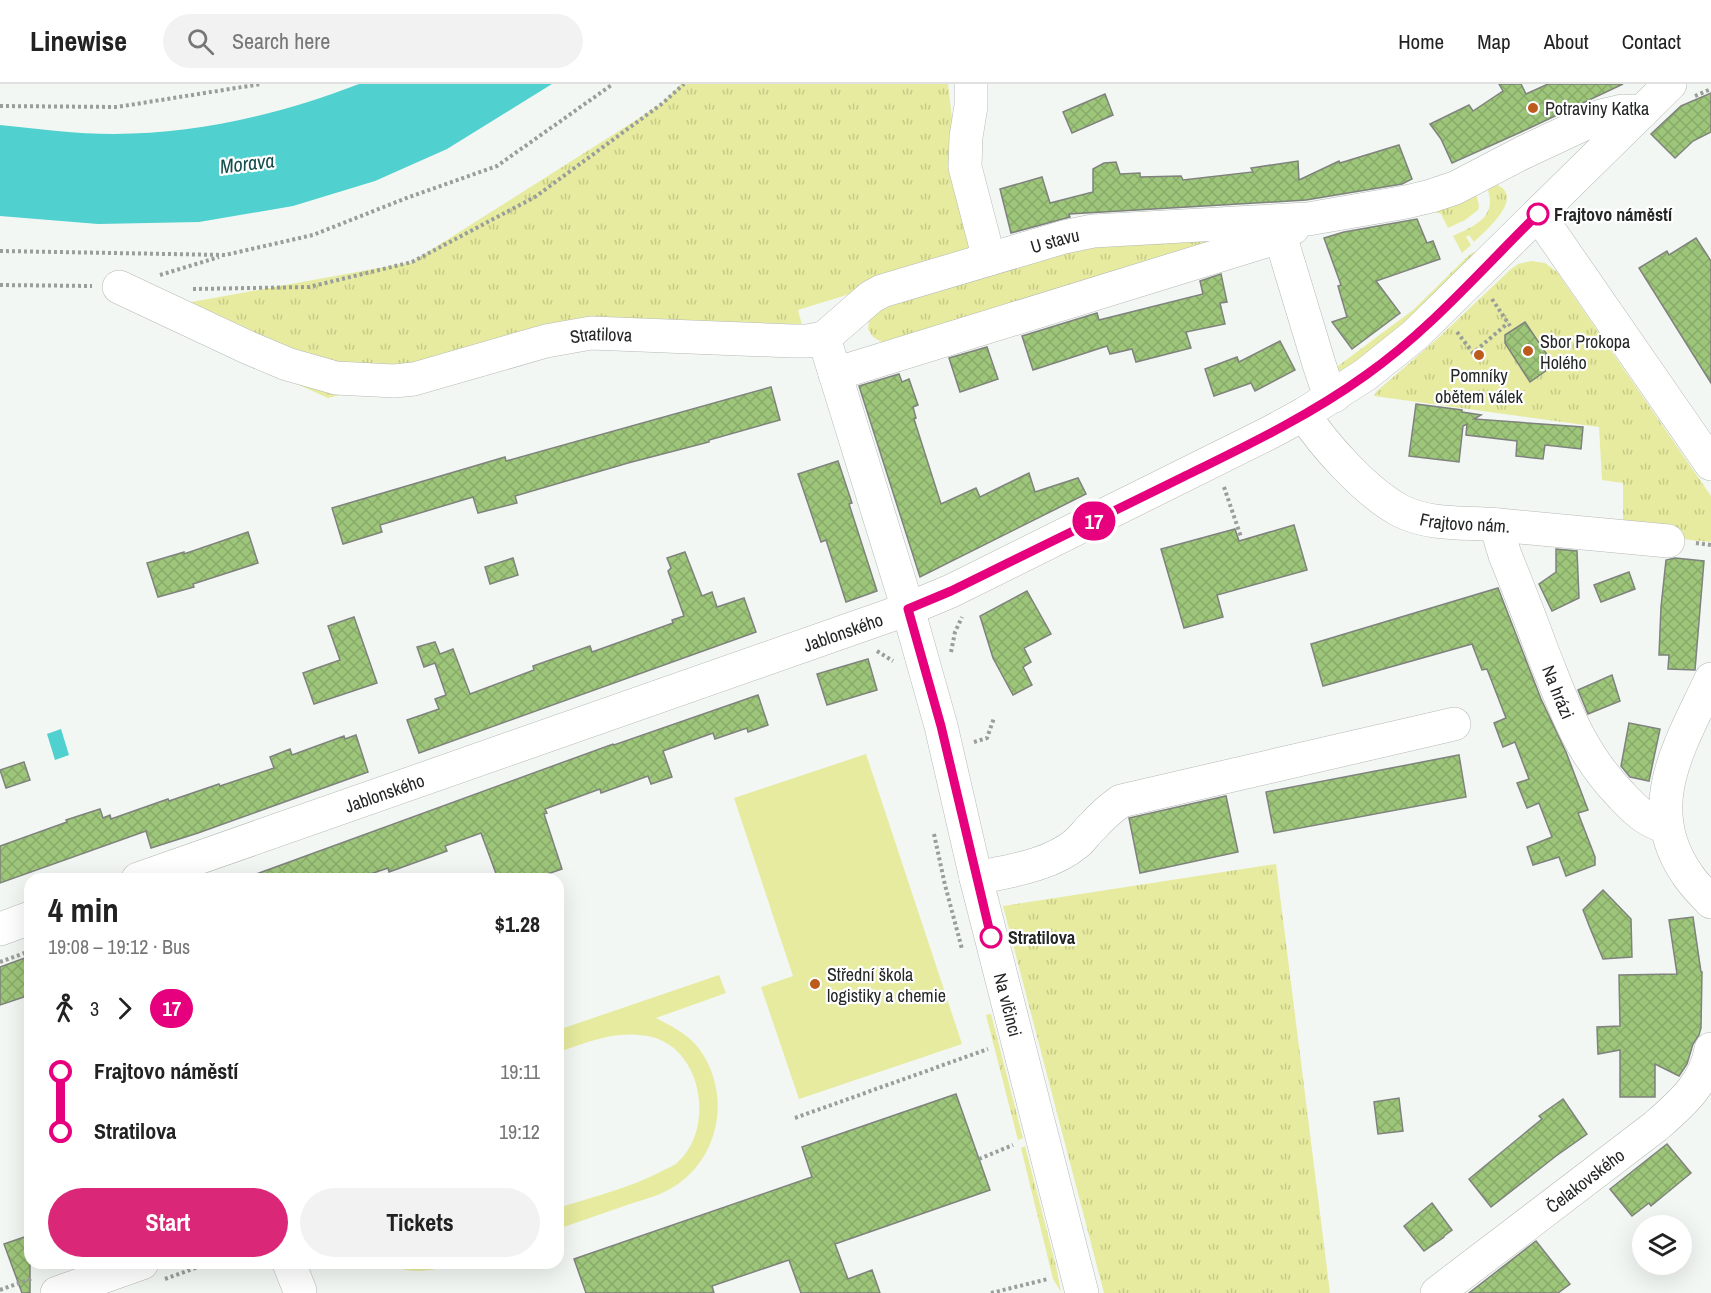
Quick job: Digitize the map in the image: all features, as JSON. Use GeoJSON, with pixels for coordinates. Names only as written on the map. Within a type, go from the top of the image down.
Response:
{"type":"FeatureCollection","features":[{"type":"Feature","properties":{"kind":"street"},"geometry":{"type":"LineString","coordinates":[[971,84],[965,167],[989,259]]}},
{"type":"Feature","properties":{"kind":"street","name":"Jablonského"},"geometry":{"type":"LineString","coordinates":[[155,873],[908,609],[951,591],[1231,453],[1334,396],[1365,375],[1415,335],[1670,84]]}},
{"type":"Feature","properties":{"kind":"street","name":"U stavu"},"geometry":{"type":"LineString","coordinates":[[824,338],[871,297],[882,291],[1080,233],[1308,219],[1406,202],[1455,188],[1601,116],[1622,111],[1642,112]]}},
{"type":"Feature","properties":{"kind":"street"},"geometry":{"type":"LineString","coordinates":[[1538,214],[1711,464]]}},
{"type":"Feature","properties":{"kind":"street","name":"U stavu"},"geometry":{"type":"LineString","coordinates":[[835,374],[1266,241],[1308,219]]}},
{"type":"Feature","properties":{"kind":"street"},"geometry":{"type":"LineString","coordinates":[[1280,235],[1325,382],[1334,396]]}},
{"type":"Feature","properties":{"kind":"street","name":"Stratilova"},"geometry":{"type":"LineString","coordinates":[[119,287],[287,364],[336,378],[394,381],[414,379],[546,341],[591,333],[792,341],[824,338]]}},
{"type":"Feature","properties":{"kind":"street"},"geometry":{"type":"LineString","coordinates":[[824,338],[908,609]]}},
{"type":"Feature","properties":{"kind":"street","name":"Frajtovo nám."},"geometry":{"type":"LineString","coordinates":[[1304,414],[1324,442],[1356,476],[1378,496],[1399,510],[1419,519],[1668,541]]}},
{"type":"Feature","properties":{"kind":"street","name":"Na hrázi"},"geometry":{"type":"LineString","coordinates":[[1497,525],[1505,555],[1576,734],[1598,770],[1613,788],[1639,814],[1666,827]]}},
{"type":"Feature","properties":{"kind":"street","name":"Na vlčinci"},"geometry":{"type":"LineString","coordinates":[[908,609],[948,757],[976,878],[1082,1293]]}},
{"type":"Feature","properties":{"kind":"street"},"geometry":{"type":"LineString","coordinates":[[1711,679],[1673,763],[1665,802],[1666,827],[1671,845],[1686,874],[1711,902]]}},
{"type":"Feature","properties":{"kind":"street"},"geometry":{"type":"LineString","coordinates":[[976,878],[1048,860],[1065,851],[1077,843],[1120,801],[1454,724]]}},
{"type":"Feature","properties":{"kind":"street"},"geometry":{"type":"LineString","coordinates":[[0,929],[24,920]]}},
{"type":"Feature","properties":{"kind":"street","name":"Čelakovského"},"geometry":{"type":"LineString","coordinates":[[1437,1293],[1664,1119],[1689,1096],[1706,1066],[1711,1049]]}},
{"type":"Feature","properties":{"kind":"street"},"geometry":{"type":"LineString","coordinates":[[57,1293],[125,1269]]}},
{"type":"Feature","properties":{"kind":"path"},"geometry":{"type":"LineString","coordinates":[[0,106],[117,107],[261,84]]}},
{"type":"Feature","properties":{"kind":"path"},"geometry":{"type":"LineString","coordinates":[[0,285],[119,287],[225,255],[313,235],[409,197],[497,166],[613,84]]}},
{"type":"Feature","properties":{"kind":"path"},"geometry":{"type":"LineString","coordinates":[[183,289],[309,287],[412,262],[535,197],[663,103],[684,84]]}},
{"type":"Feature","properties":{"kind":"path"},"geometry":{"type":"LineString","coordinates":[[0,251],[225,255]]}},
{"type":"Feature","properties":{"kind":"path"},"geometry":{"type":"LineString","coordinates":[[1455,329],[1473,352],[1509,324],[1490,296]]}},
{"type":"Feature","properties":{"kind":"path"},"geometry":{"type":"LineString","coordinates":[[1224,484],[1241,537]]}},
{"type":"Feature","properties":{"kind":"path"},"geometry":{"type":"LineString","coordinates":[[950,658],[955,632],[961,617],[967,610]]}},
{"type":"Feature","properties":{"kind":"path"},"geometry":{"type":"LineString","coordinates":[[870,649],[887,656],[898,669]]}},
{"type":"Feature","properties":{"kind":"path"},"geometry":{"type":"LineString","coordinates":[[970,744],[987,738],[994,718]]}},
{"type":"Feature","properties":{"kind":"path"},"geometry":{"type":"LineString","coordinates":[[933,825],[938,856],[962,950]]}},
{"type":"Feature","properties":{"kind":"path"},"geometry":{"type":"LineString","coordinates":[[795,1118],[988,1048]]}},
{"type":"Feature","properties":{"kind":"path"},"geometry":{"type":"LineString","coordinates":[[979,1159],[1013,1145]]}},
{"type":"Feature","properties":{"kind":"path"},"geometry":{"type":"LineString","coordinates":[[991,1293],[1048,1279]]}},
{"type":"Feature","properties":{"kind":"green space"},"geometry":{"type":"Polygon","coordinates":[[[681,84],[948,84],[957,162],[976,243],[966,258],[798,310],[803,329],[583,334],[328,398],[137,312],[412,262],[663,103],[681,84]]]}},
{"type":"Feature","properties":{"kind":"green space"},"geometry":{"type":"Polygon","coordinates":[[[1495,184],[1504,189],[1507,196],[1506,204],[1494,222],[1474,242],[1469,235],[1466,237],[1471,245],[1462,253],[1453,236],[1482,219],[1489,209],[1488,188],[1495,184]]]}},
{"type":"Feature","properties":{"kind":"green space"},"geometry":{"type":"Polygon","coordinates":[[[1475,195],[1478,210],[1465,220],[1448,228],[1441,214],[1432,211],[1475,195]]]}},
{"type":"Feature","properties":{"kind":"green space"},"geometry":{"type":"Polygon","coordinates":[[[1242,232],[887,345],[873,337],[868,329],[870,313],[877,305],[1085,240],[1242,232]]]}},
{"type":"Feature","properties":{"kind":"green space"},"geometry":{"type":"Polygon","coordinates":[[[1477,251],[1442,293],[1343,376],[1334,369],[1413,310],[1466,258],[1477,251]]]}},
{"type":"Feature","properties":{"kind":"green space"},"geometry":{"type":"Polygon","coordinates":[[[1531,261],[1545,263],[1557,272],[1711,496],[1711,542],[1671,538],[1623,529],[1623,483],[1602,480],[1599,427],[1374,396],[1511,269],[1518,264],[1531,261]]]}},
{"type":"Feature","properties":{"kind":"green space"},"geometry":{"type":"Polygon","coordinates":[[[866,754],[962,1044],[799,1099],[761,987],[793,976],[734,798],[866,754]]]}},
{"type":"Feature","properties":{"kind":"green space"},"geometry":{"type":"Polygon","coordinates":[[[1276,864],[1330,1293],[1104,1293],[1003,906],[1276,864]]]}},
{"type":"Feature","properties":{"kind":"green space"},"geometry":{"type":"Polygon","coordinates":[[[719,975],[726,993],[656,1018],[683,1034],[697,1046],[708,1063],[715,1081],[718,1100],[717,1120],[704,1155],[693,1171],[666,1191],[564,1227],[564,1206],[650,1177],[676,1163],[690,1147],[697,1129],[699,1109],[697,1089],[691,1071],[680,1055],[666,1043],[647,1036],[624,1035],[602,1038],[564,1050],[564,1028],[719,975]]]}},
{"type":"Feature","properties":{"kind":"green space"},"geometry":{"type":"Polygon","coordinates":[[[991,1014],[1023,1138],[1018,1140],[986,1015],[991,1014]]]}},
{"type":"Feature","properties":{"kind":"green space"},"geometry":{"type":"Polygon","coordinates":[[[1025,1146],[1061,1292],[1053,1279],[1021,1148],[1025,1146]]]}},
{"type":"Feature","properties":{"kind":"green space"},"geometry":{"type":"Polygon","coordinates":[[[403,1269],[432,1269],[420,1271],[403,1269]]]}},
{"type":"Feature","properties":{"kind":"water","name":"Morava"},"geometry":{"type":"Polygon","coordinates":[[[359,84],[552,84],[447,149],[375,181],[293,206],[199,222],[98,224],[0,216],[0,125],[100,134],[177,130],[269,113],[359,84]]]}},
{"type":"Feature","properties":{"kind":"water"},"geometry":{"type":"Polygon","coordinates":[[[61,729],[69,755],[55,760],[47,734],[61,729]]]}},
{"type":"Feature","properties":{"kind":"building"},"geometry":{"type":"Polygon","coordinates":[[[1499,84],[1521,84],[1526,94],[1548,84],[1623,84],[1452,163],[1441,139],[1430,124],[1469,105],[1473,111],[1503,91],[1499,84]]]}},
{"type":"Feature","properties":{"kind":"building"},"geometry":{"type":"Polygon","coordinates":[[[1711,93],[1711,132],[1693,141],[1675,158],[1651,134],[1681,106],[1711,93]]]}},
{"type":"Feature","properties":{"kind":"building"},"geometry":{"type":"Polygon","coordinates":[[[1105,94],[1113,115],[1072,133],[1063,112],[1105,94]]]}},
{"type":"Feature","properties":{"kind":"building"},"geometry":{"type":"Polygon","coordinates":[[[1399,145],[1412,179],[1402,184],[1306,200],[1069,214],[1070,217],[1011,233],[1000,189],[1042,177],[1050,203],[1093,192],[1093,169],[1104,163],[1116,162],[1120,174],[1140,173],[1140,177],[1181,176],[1183,180],[1253,172],[1251,168],[1298,161],[1299,180],[1339,161],[1340,163],[1399,145]]]}},
{"type":"Feature","properties":{"kind":"building"},"geometry":{"type":"Polygon","coordinates":[[[1417,219],[1427,243],[1433,241],[1440,259],[1376,281],[1400,313],[1352,349],[1332,322],[1347,317],[1338,286],[1341,285],[1324,238],[1344,232],[1417,219]]]}},
{"type":"Feature","properties":{"kind":"building"},"geometry":{"type":"Polygon","coordinates":[[[1696,238],[1711,261],[1711,383],[1639,268],[1667,251],[1669,255],[1696,238]]]}},
{"type":"Feature","properties":{"kind":"building"},"geometry":{"type":"Polygon","coordinates":[[[1221,274],[1227,302],[1220,303],[1225,324],[1186,332],[1191,348],[1136,362],[1132,349],[1110,354],[1107,346],[1033,370],[1022,336],[1097,313],[1099,320],[1203,294],[1200,281],[1221,274]]]}},
{"type":"Feature","properties":{"kind":"building","name":"Sbor Prokopa Holého"},"geometry":{"type":"Polygon","coordinates":[[[1525,322],[1554,365],[1530,382],[1505,343],[1505,335],[1525,322]]]}},
{"type":"Feature","properties":{"kind":"building"},"geometry":{"type":"Polygon","coordinates":[[[1280,341],[1295,370],[1255,391],[1251,383],[1214,396],[1205,369],[1237,357],[1239,362],[1280,341]]]}},
{"type":"Feature","properties":{"kind":"building"},"geometry":{"type":"Polygon","coordinates":[[[987,347],[998,379],[960,392],[949,358],[987,347]]]}},
{"type":"Feature","properties":{"kind":"building"},"geometry":{"type":"Polygon","coordinates":[[[899,374],[902,382],[909,379],[918,405],[913,407],[916,418],[914,419],[941,504],[976,488],[980,497],[1029,473],[1035,492],[1078,478],[1086,494],[920,577],[859,386],[899,374]]]}},
{"type":"Feature","properties":{"kind":"building"},"geometry":{"type":"Polygon","coordinates":[[[771,387],[780,420],[515,496],[517,503],[478,513],[473,497],[380,525],[382,532],[343,544],[332,508],[505,457],[506,461],[771,387]]]}},
{"type":"Feature","properties":{"kind":"building"},"geometry":{"type":"Polygon","coordinates":[[[1416,404],[1481,415],[1474,419],[1583,427],[1581,449],[1545,445],[1543,459],[1516,456],[1517,441],[1466,435],[1467,424],[1463,426],[1459,462],[1409,456],[1416,404]]]}},
{"type":"Feature","properties":{"kind":"building"},"geometry":{"type":"Polygon","coordinates":[[[838,461],[852,503],[849,504],[877,591],[846,602],[826,540],[821,542],[798,474],[838,461]]]}},
{"type":"Feature","properties":{"kind":"building"},"geometry":{"type":"Polygon","coordinates":[[[1294,525],[1307,570],[1217,595],[1223,617],[1184,628],[1161,549],[1235,529],[1239,541],[1294,525]]]}},
{"type":"Feature","properties":{"kind":"building"},"geometry":{"type":"Polygon","coordinates":[[[248,532],[258,563],[193,584],[194,587],[158,597],[147,563],[184,552],[184,554],[248,532]]]}},
{"type":"Feature","properties":{"kind":"building"},"geometry":{"type":"Polygon","coordinates":[[[1556,549],[1577,551],[1579,598],[1552,611],[1539,584],[1556,572],[1556,549]]]}},
{"type":"Feature","properties":{"kind":"building"},"geometry":{"type":"Polygon","coordinates":[[[685,552],[702,596],[712,592],[717,607],[744,598],[756,632],[419,753],[407,720],[439,709],[435,699],[446,695],[435,663],[424,667],[417,647],[435,642],[440,654],[453,649],[470,694],[534,670],[533,666],[590,646],[592,652],[673,623],[672,620],[684,616],[668,571],[671,568],[667,558],[685,552]]]}},
{"type":"Feature","properties":{"kind":"building"},"geometry":{"type":"Polygon","coordinates":[[[513,558],[518,575],[490,584],[485,567],[513,558]]]}},
{"type":"Feature","properties":{"kind":"building"},"geometry":{"type":"Polygon","coordinates":[[[1675,558],[1704,561],[1695,670],[1668,669],[1669,655],[1659,655],[1666,560],[1675,558]]]}},
{"type":"Feature","properties":{"kind":"building"},"geometry":{"type":"Polygon","coordinates":[[[1629,572],[1635,589],[1601,602],[1594,585],[1629,572]]]}},
{"type":"Feature","properties":{"kind":"building"},"geometry":{"type":"Polygon","coordinates":[[[1498,588],[1541,699],[1566,752],[1588,810],[1578,813],[1595,857],[1595,865],[1566,876],[1559,857],[1533,865],[1527,847],[1552,837],[1539,803],[1527,808],[1517,783],[1529,779],[1515,742],[1503,747],[1494,723],[1506,718],[1487,669],[1482,670],[1472,644],[1323,686],[1311,644],[1498,588]]]}},
{"type":"Feature","properties":{"kind":"building"},"geometry":{"type":"Polygon","coordinates":[[[1027,591],[1051,634],[1024,648],[1031,662],[1023,667],[1032,685],[1013,695],[993,658],[980,616],[1027,591]]]}},
{"type":"Feature","properties":{"kind":"building"},"geometry":{"type":"Polygon","coordinates":[[[354,617],[377,683],[314,704],[303,673],[340,660],[328,626],[354,617]]]}},
{"type":"Feature","properties":{"kind":"building"},"geometry":{"type":"Polygon","coordinates":[[[868,659],[877,690],[827,705],[817,674],[868,659]]]}},
{"type":"Feature","properties":{"kind":"building"},"geometry":{"type":"Polygon","coordinates":[[[1612,675],[1620,701],[1588,714],[1578,690],[1612,675]]]}},
{"type":"Feature","properties":{"kind":"building"},"geometry":{"type":"Polygon","coordinates":[[[758,695],[768,725],[748,732],[747,728],[715,739],[713,733],[663,751],[672,777],[651,784],[648,776],[601,793],[600,789],[545,809],[547,813],[544,814],[562,869],[550,873],[496,873],[481,833],[445,846],[447,851],[389,872],[388,868],[373,873],[259,873],[613,744],[758,695]]]}},
{"type":"Feature","properties":{"kind":"building"},"geometry":{"type":"Polygon","coordinates":[[[1629,723],[1660,729],[1649,781],[1630,777],[1621,766],[1629,723]]]}},
{"type":"Feature","properties":{"kind":"building"},"geometry":{"type":"Polygon","coordinates":[[[356,735],[368,772],[151,848],[146,831],[0,883],[0,846],[100,809],[103,818],[110,815],[111,819],[168,799],[169,801],[219,784],[220,786],[274,768],[270,757],[290,749],[292,755],[344,736],[345,739],[356,735]]]}},
{"type":"Feature","properties":{"kind":"building"},"geometry":{"type":"Polygon","coordinates":[[[1459,755],[1466,797],[1274,833],[1266,792],[1459,755]]]}},
{"type":"Feature","properties":{"kind":"building"},"geometry":{"type":"Polygon","coordinates":[[[24,762],[30,780],[6,788],[0,770],[24,762]]]}},
{"type":"Feature","properties":{"kind":"building"},"geometry":{"type":"Polygon","coordinates":[[[1226,796],[1238,852],[1140,873],[1129,818],[1226,796]]]}},
{"type":"Feature","properties":{"kind":"building"},"geometry":{"type":"Polygon","coordinates":[[[1603,890],[1631,919],[1632,957],[1603,959],[1583,910],[1603,890]]]}},
{"type":"Feature","properties":{"kind":"building"},"geometry":{"type":"Polygon","coordinates":[[[1693,917],[1702,972],[1699,1035],[1693,1044],[1687,1064],[1679,1076],[1655,1064],[1655,1097],[1620,1097],[1620,1050],[1598,1054],[1597,1027],[1620,1026],[1619,975],[1677,974],[1669,920],[1693,917]]]}},
{"type":"Feature","properties":{"kind":"building"},"geometry":{"type":"Polygon","coordinates":[[[24,958],[24,997],[0,1005],[0,967],[24,958]]]}},
{"type":"Feature","properties":{"kind":"building"},"geometry":{"type":"Polygon","coordinates":[[[956,1094],[990,1190],[835,1244],[848,1279],[872,1270],[880,1293],[801,1293],[789,1260],[712,1286],[714,1293],[586,1293],[574,1259],[812,1177],[802,1147],[956,1094]]]}},
{"type":"Feature","properties":{"kind":"building"},"geometry":{"type":"Polygon","coordinates":[[[1399,1098],[1403,1131],[1378,1134],[1374,1102],[1399,1098]]]}},
{"type":"Feature","properties":{"kind":"building"},"geometry":{"type":"Polygon","coordinates":[[[1563,1099],[1587,1134],[1491,1207],[1469,1179],[1542,1119],[1539,1116],[1563,1099]]]}},
{"type":"Feature","properties":{"kind":"building"},"geometry":{"type":"Polygon","coordinates":[[[1667,1144],[1691,1173],[1651,1206],[1649,1203],[1632,1216],[1610,1189],[1667,1144]]]}},
{"type":"Feature","properties":{"kind":"building"},"geometry":{"type":"Polygon","coordinates":[[[1432,1203],[1452,1230],[1424,1251],[1404,1226],[1432,1203]]]}},
{"type":"Feature","properties":{"kind":"building"},"geometry":{"type":"Polygon","coordinates":[[[24,1237],[24,1269],[30,1269],[30,1293],[22,1293],[4,1244],[24,1237]]]}},
{"type":"Feature","properties":{"kind":"building"},"geometry":{"type":"Polygon","coordinates":[[[1536,1241],[1570,1284],[1558,1293],[1469,1293],[1536,1241]]]}},
{"type":"Feature","properties":{"kind":"bus line","name":"17"},"geometry":{"type":"LineString","coordinates":[[991,937],[941,726],[908,609],[951,591],[1231,453],[1334,396],[1365,375],[1415,335],[1538,214]]}},
{"type":"Feature","properties":{"kind":"place","name":"Potraviny Katka"},"geometry":{"type":"Point","coordinates":[1533,108]}},
{"type":"Feature","properties":{"kind":"place","name":"Frajtovo náměstí"},"geometry":{"type":"Point","coordinates":[1538,214]}},
{"type":"Feature","properties":{"kind":"place","name":"Sbor Prokopa Holého"},"geometry":{"type":"Point","coordinates":[1528,351]}},
{"type":"Feature","properties":{"kind":"place","name":"Pomníky obětem válek"},"geometry":{"type":"Point","coordinates":[1479,355]}},
{"type":"Feature","properties":{"kind":"place","name":"Stratilova"},"geometry":{"type":"Point","coordinates":[991,937]}},
{"type":"Feature","properties":{"kind":"place","name":"Střední škola logistiky a chemie"},"geometry":{"type":"Point","coordinates":[815,984]}}]}
